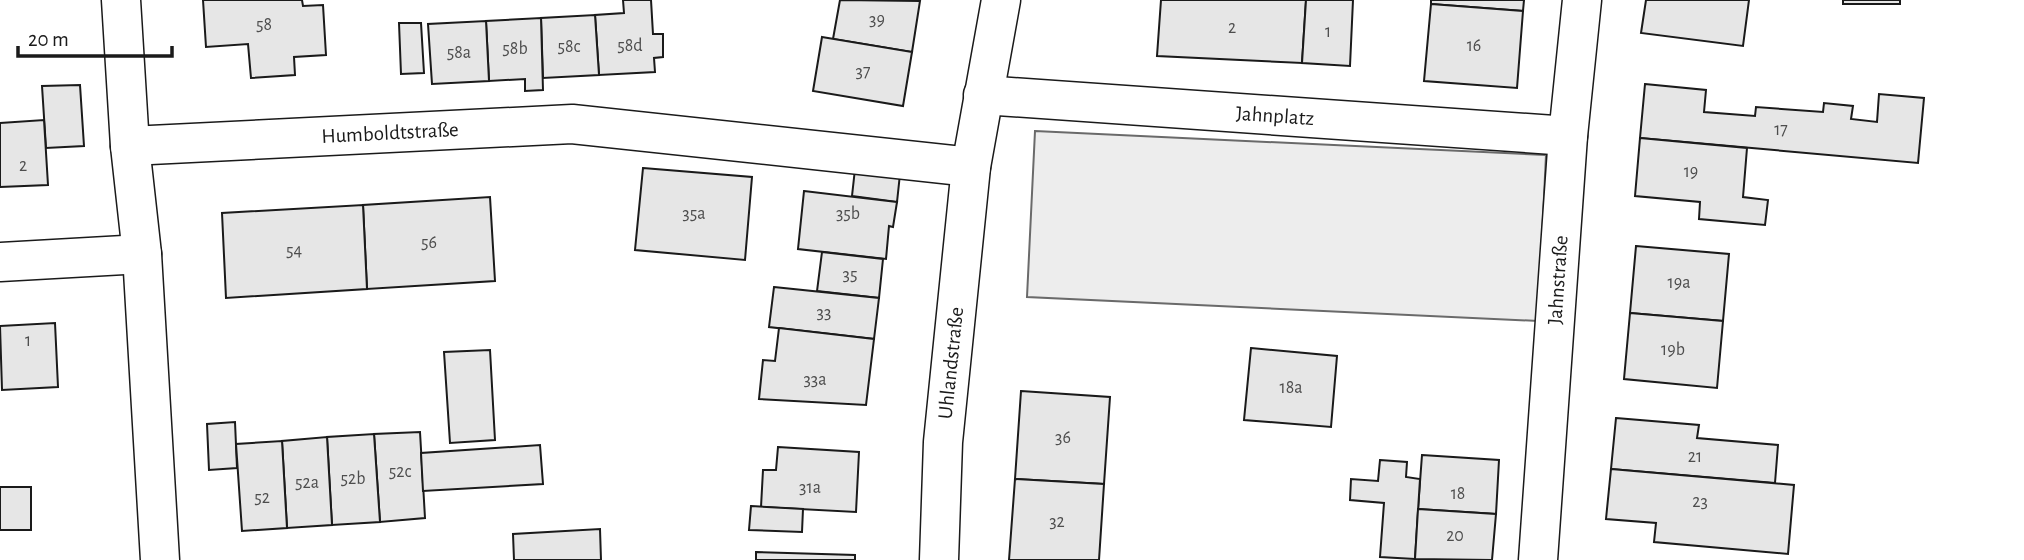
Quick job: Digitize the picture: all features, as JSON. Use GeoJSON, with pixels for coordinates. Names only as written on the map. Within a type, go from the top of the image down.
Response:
{"type":"FeatureCollection","features":[{"type":"Feature","properties":{"kind":"street"},"geometry":{"type":"LineString","coordinates":[[121,0],[130,146],[142,254],[160,560]]}},
{"type":"Feature","properties":{"kind":"street","name":"Uhlandstraße"},"geometry":{"type":"LineString","coordinates":[[939,560],[943,442],[971,167],[1001,0]]}},
{"type":"Feature","properties":{"kind":"street","name":"Jahnstraße"},"geometry":{"type":"LineString","coordinates":[[1538,560],[1568,136],[1582,0]]}},
{"type":"Feature","properties":{"kind":"street","name":"Jahnplatz"},"geometry":{"type":"LineString","coordinates":[[983,95],[1568,136]]}},
{"type":"Feature","properties":{"kind":"street","name":"Humboldtstraße"},"geometry":{"type":"LineString","coordinates":[[130,146],[572,124],[971,167]]}},
{"type":"Feature","properties":{"kind":"street"},"geometry":{"type":"LineString","coordinates":[[0,262],[142,254]]}},
{"type":"Feature","properties":{"kind":"shaded area"},"geometry":{"type":"Polygon","coordinates":[[[1035,131],[1546,155],[1538,321],[1027,297],[1035,131]]]}},
{"type":"Feature","properties":{"kind":"building"},"geometry":{"type":"Polygon","coordinates":[[[203,0],[302,0],[303,6],[323,5],[326,55],[294,57],[295,75],[251,78],[248,44],[206,47],[203,0]]]}},
{"type":"Feature","properties":{"kind":"building"},"geometry":{"type":"Polygon","coordinates":[[[623,0],[651,0],[653,34],[663,34],[663,57],[654,58],[655,72],[599,75],[595,15],[624,13],[623,0]]]}},
{"type":"Feature","properties":{"kind":"building"},"geometry":{"type":"Polygon","coordinates":[[[840,0],[920,1],[912,52],[833,39],[840,0]]]}},
{"type":"Feature","properties":{"kind":"building"},"geometry":{"type":"Polygon","coordinates":[[[1161,0],[1306,0],[1302,63],[1157,56],[1161,0]]]}},
{"type":"Feature","properties":{"kind":"building"},"geometry":{"type":"Polygon","coordinates":[[[1306,0],[1353,0],[1350,66],[1302,63],[1306,0]]]}},
{"type":"Feature","properties":{"kind":"building"},"geometry":{"type":"Polygon","coordinates":[[[1431,0],[1524,0],[1523,11],[1431,4],[1431,0]]]}},
{"type":"Feature","properties":{"kind":"building"},"geometry":{"type":"Polygon","coordinates":[[[1646,0],[1749,0],[1743,46],[1641,33],[1646,0]]]}},
{"type":"Feature","properties":{"kind":"building"},"geometry":{"type":"Polygon","coordinates":[[[1843,0],[1900,0],[1900,4],[1843,4],[1843,0]]]}},
{"type":"Feature","properties":{"kind":"building"},"geometry":{"type":"Polygon","coordinates":[[[1431,4],[1523,11],[1517,88],[1424,81],[1431,4]]]}},
{"type":"Feature","properties":{"kind":"building"},"geometry":{"type":"Polygon","coordinates":[[[595,15],[599,75],[543,78],[541,18],[595,15]]]}},
{"type":"Feature","properties":{"kind":"building"},"geometry":{"type":"Polygon","coordinates":[[[541,18],[543,90],[525,91],[525,79],[489,81],[486,21],[541,18]]]}},
{"type":"Feature","properties":{"kind":"building"},"geometry":{"type":"Polygon","coordinates":[[[486,21],[489,81],[432,84],[428,24],[486,21]]]}},
{"type":"Feature","properties":{"kind":"building"},"geometry":{"type":"Polygon","coordinates":[[[399,23],[421,23],[424,73],[401,74],[399,23]]]}},
{"type":"Feature","properties":{"kind":"building"},"geometry":{"type":"Polygon","coordinates":[[[822,37],[912,52],[903,106],[813,91],[822,37]]]}},
{"type":"Feature","properties":{"kind":"building"},"geometry":{"type":"Polygon","coordinates":[[[1645,84],[1706,90],[1704,112],[1755,116],[1756,107],[1823,112],[1824,103],[1853,106],[1851,119],[1877,122],[1879,94],[1924,98],[1918,163],[1640,138],[1645,84]]]}},
{"type":"Feature","properties":{"kind":"building"},"geometry":{"type":"Polygon","coordinates":[[[80,85],[84,146],[46,148],[42,86],[80,85]]]}},
{"type":"Feature","properties":{"kind":"building"},"geometry":{"type":"Polygon","coordinates":[[[44,120],[48,185],[0,187],[0,123],[44,120]]]}},
{"type":"Feature","properties":{"kind":"building"},"geometry":{"type":"Polygon","coordinates":[[[1640,138],[1747,148],[1743,197],[1768,200],[1765,225],[1699,219],[1700,202],[1635,196],[1640,138]]]}},
{"type":"Feature","properties":{"kind":"building"},"geometry":{"type":"Polygon","coordinates":[[[643,168],[752,177],[745,260],[635,250],[643,168]]]}},
{"type":"Feature","properties":{"kind":"building"},"geometry":{"type":"Polygon","coordinates":[[[855,169],[900,174],[897,202],[852,196],[855,169]]]}},
{"type":"Feature","properties":{"kind":"building"},"geometry":{"type":"Polygon","coordinates":[[[804,191],[897,202],[893,227],[889,226],[886,259],[798,249],[804,191]]]}},
{"type":"Feature","properties":{"kind":"building"},"geometry":{"type":"Polygon","coordinates":[[[490,197],[495,281],[367,289],[363,205],[490,197]]]}},
{"type":"Feature","properties":{"kind":"building"},"geometry":{"type":"Polygon","coordinates":[[[363,205],[367,289],[226,298],[222,213],[363,205]]]}},
{"type":"Feature","properties":{"kind":"building"},"geometry":{"type":"Polygon","coordinates":[[[1636,246],[1729,254],[1723,321],[1630,313],[1636,246]]]}},
{"type":"Feature","properties":{"kind":"building"},"geometry":{"type":"Polygon","coordinates":[[[822,252],[883,259],[879,298],[817,291],[822,252]]]}},
{"type":"Feature","properties":{"kind":"building"},"geometry":{"type":"Polygon","coordinates":[[[774,287],[879,298],[874,339],[769,327],[774,287]]]}},
{"type":"Feature","properties":{"kind":"building"},"geometry":{"type":"Polygon","coordinates":[[[1630,313],[1723,321],[1717,388],[1624,379],[1630,313]]]}},
{"type":"Feature","properties":{"kind":"building"},"geometry":{"type":"Polygon","coordinates":[[[55,323],[58,387],[2,390],[0,326],[55,323]]]}},
{"type":"Feature","properties":{"kind":"building"},"geometry":{"type":"Polygon","coordinates":[[[779,328],[874,339],[866,405],[759,399],[763,360],[775,361],[779,328]]]}},
{"type":"Feature","properties":{"kind":"building"},"geometry":{"type":"Polygon","coordinates":[[[1251,348],[1337,356],[1331,427],[1244,420],[1251,348]]]}},
{"type":"Feature","properties":{"kind":"building"},"geometry":{"type":"Polygon","coordinates":[[[490,350],[495,440],[450,443],[444,352],[490,350]]]}},
{"type":"Feature","properties":{"kind":"building"},"geometry":{"type":"Polygon","coordinates":[[[1021,391],[1110,397],[1104,484],[1015,479],[1021,391]]]}},
{"type":"Feature","properties":{"kind":"building"},"geometry":{"type":"Polygon","coordinates":[[[1616,418],[1699,425],[1697,438],[1778,445],[1775,483],[1611,469],[1616,418]]]}},
{"type":"Feature","properties":{"kind":"building"},"geometry":{"type":"Polygon","coordinates":[[[235,422],[237,468],[209,470],[207,424],[235,422]]]}},
{"type":"Feature","properties":{"kind":"building"},"geometry":{"type":"Polygon","coordinates":[[[420,432],[425,518],[380,522],[374,434],[420,432]]]}},
{"type":"Feature","properties":{"kind":"building"},"geometry":{"type":"Polygon","coordinates":[[[374,434],[380,522],[332,525],[327,437],[374,434]]]}},
{"type":"Feature","properties":{"kind":"building"},"geometry":{"type":"Polygon","coordinates":[[[327,437],[332,525],[287,528],[282,441],[327,437]]]}},
{"type":"Feature","properties":{"kind":"building"},"geometry":{"type":"Polygon","coordinates":[[[282,441],[287,528],[242,531],[236,444],[282,441]]]}},
{"type":"Feature","properties":{"kind":"building"},"geometry":{"type":"Polygon","coordinates":[[[540,445],[543,484],[423,491],[421,453],[540,445]]]}},
{"type":"Feature","properties":{"kind":"building"},"geometry":{"type":"Polygon","coordinates":[[[778,447],[859,452],[856,512],[761,507],[763,470],[776,470],[778,447]]]}},
{"type":"Feature","properties":{"kind":"building"},"geometry":{"type":"Polygon","coordinates":[[[1422,455],[1499,460],[1496,514],[1418,509],[1422,455]]]}},
{"type":"Feature","properties":{"kind":"building"},"geometry":{"type":"Polygon","coordinates":[[[1380,460],[1407,462],[1406,477],[1420,479],[1415,559],[1380,557],[1384,503],[1350,500],[1351,479],[1378,481],[1380,460]]]}},
{"type":"Feature","properties":{"kind":"building"},"geometry":{"type":"Polygon","coordinates":[[[1611,469],[1794,485],[1788,554],[1654,542],[1656,523],[1606,519],[1611,469]]]}},
{"type":"Feature","properties":{"kind":"building"},"geometry":{"type":"Polygon","coordinates":[[[1015,479],[1104,484],[1099,560],[1009,560],[1015,479]]]}},
{"type":"Feature","properties":{"kind":"building"},"geometry":{"type":"Polygon","coordinates":[[[0,487],[31,487],[31,530],[0,530],[0,487]]]}},
{"type":"Feature","properties":{"kind":"building"},"geometry":{"type":"Polygon","coordinates":[[[751,506],[803,509],[802,532],[749,530],[751,506]]]}},
{"type":"Feature","properties":{"kind":"building"},"geometry":{"type":"Polygon","coordinates":[[[1418,509],[1496,514],[1492,560],[1415,559],[1418,509]]]}},
{"type":"Feature","properties":{"kind":"building"},"geometry":{"type":"Polygon","coordinates":[[[600,529],[601,560],[514,560],[513,534],[600,529]]]}},
{"type":"Feature","properties":{"kind":"building"},"geometry":{"type":"Polygon","coordinates":[[[756,552],[855,555],[855,560],[756,560],[756,552]]]}}]}
